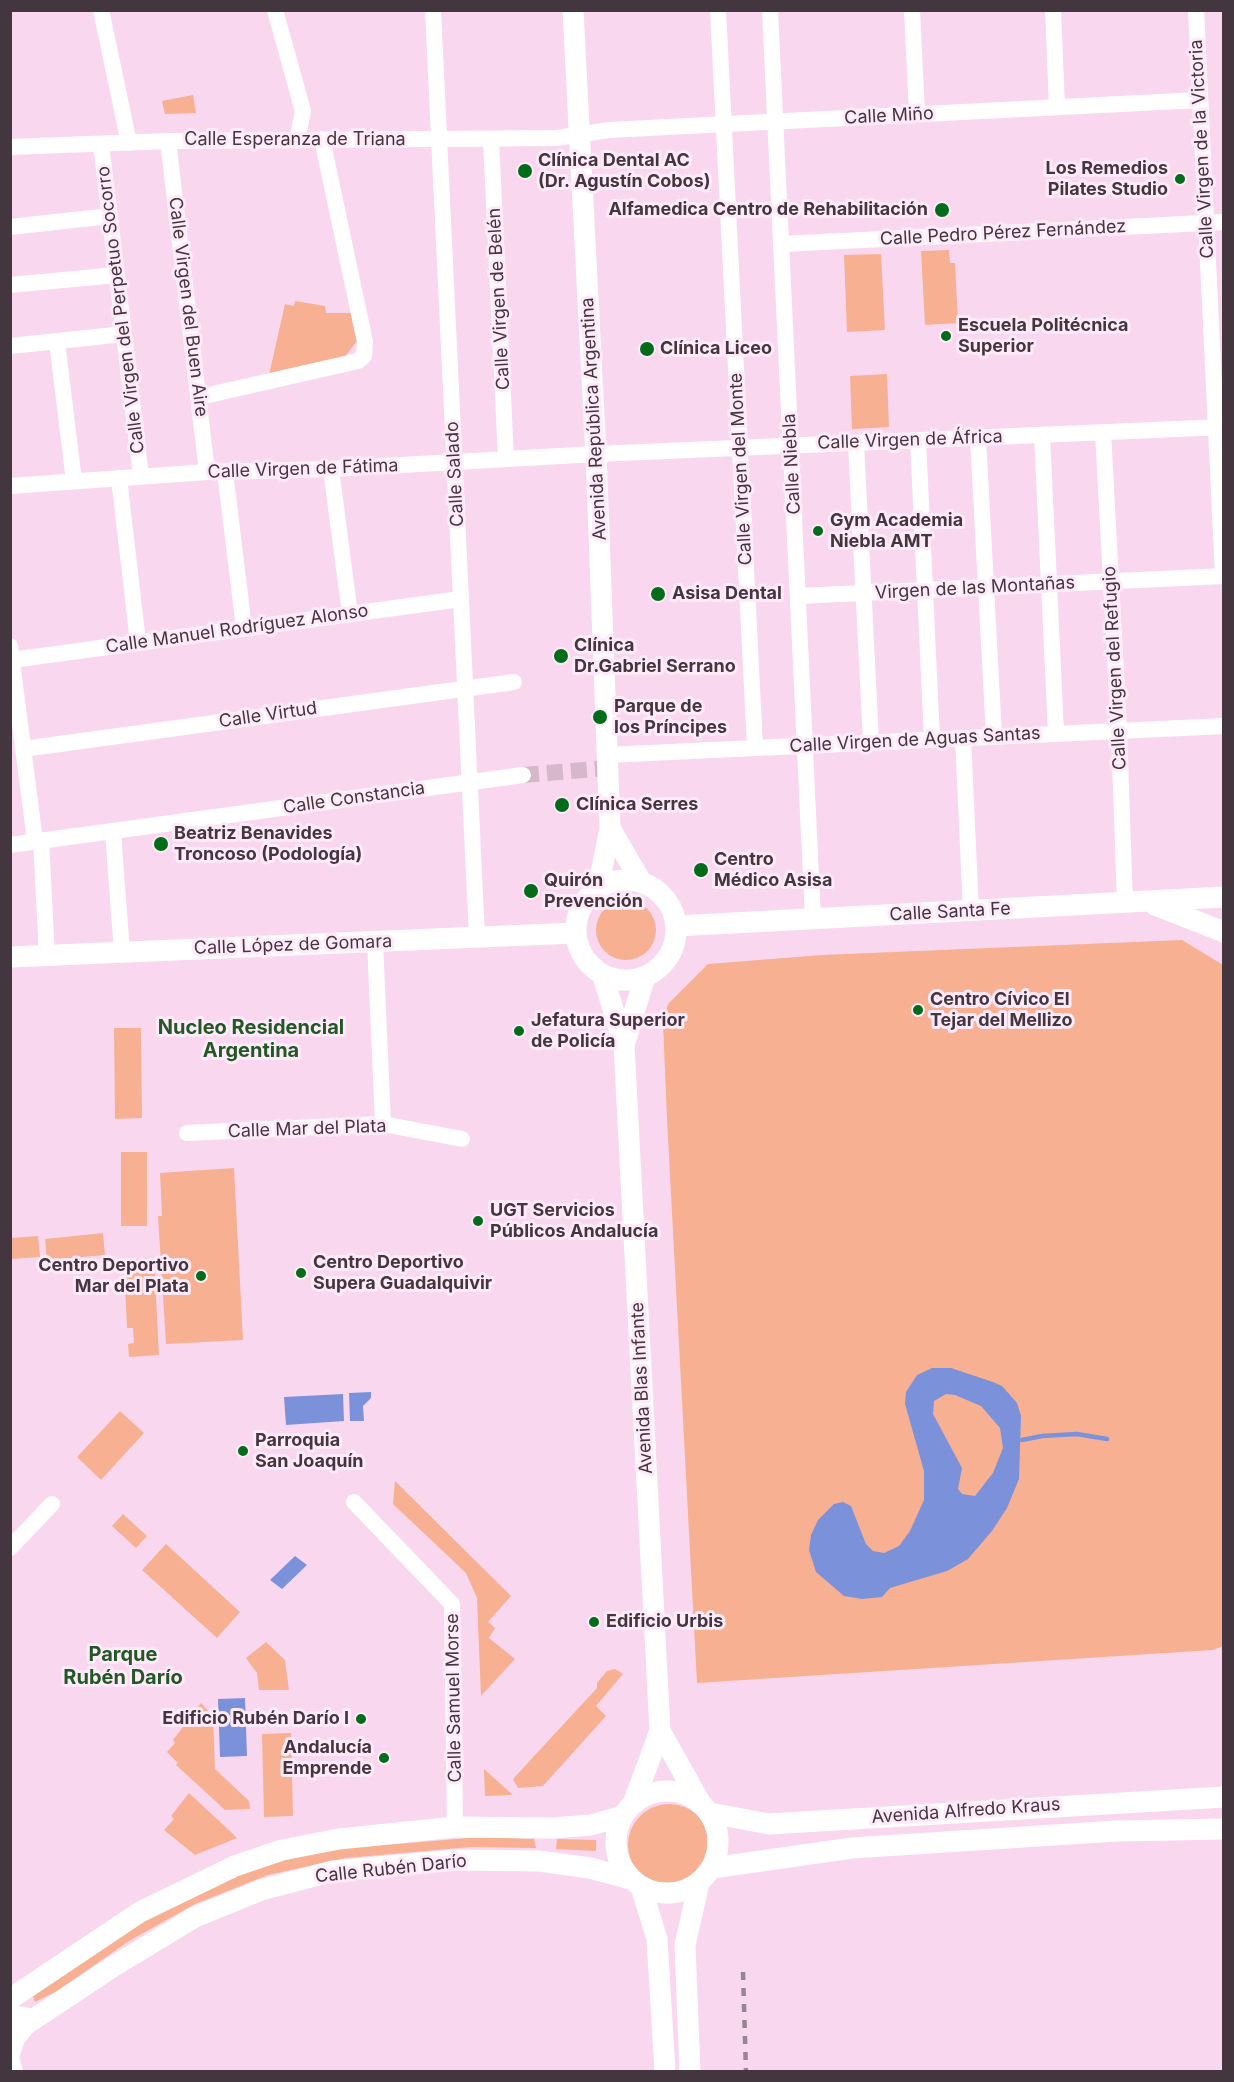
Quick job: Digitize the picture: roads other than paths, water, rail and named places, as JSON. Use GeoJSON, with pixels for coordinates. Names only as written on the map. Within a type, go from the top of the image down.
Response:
{"type":"FeatureCollection","features":[{"type":"Feature","properties":{"kind":"main road","name":"Avenida República Argentina"},"geometry":{"type":"LineString","coordinates":[[573,10],[596,453],[610,828],[598,888]]}},
{"type":"Feature","properties":{"kind":"main road","name":"Avenida República Argentina"},"geometry":{"type":"LineString","coordinates":[[610,828],[642,883]]}},
{"type":"Feature","properties":{"kind":"main road"},"geometry":{"type":"LineString","coordinates":[[627,880],[642,883],[659,892],[670,907],[676,926],[675,942],[669,957],[658,969],[645,977],[624,981],[603,976],[589,965],[579,950],[575,933],[581,908],[598,888],[612,882],[627,880]]}},
{"type":"Feature","properties":{"kind":"main road","name":"Calle Santa Fe"},"geometry":{"type":"LineString","coordinates":[[676,926],[1149,903],[1224,897]]}},
{"type":"Feature","properties":{"kind":"main road"},"geometry":{"type":"LineString","coordinates":[[1149,903],[1224,932]]}},
{"type":"Feature","properties":{"kind":"main road","name":"Calle López de Gomara"},"geometry":{"type":"LineString","coordinates":[[10,957],[575,933]]}},
{"type":"Feature","properties":{"kind":"main road","name":"Avenida Blas Infante"},"geometry":{"type":"LineString","coordinates":[[603,976],[624,1045],[660,1731]]}},
{"type":"Feature","properties":{"kind":"main road","name":"Avenida Blas Infante"},"geometry":{"type":"LineString","coordinates":[[624,1045],[645,977]]}},
{"type":"Feature","properties":{"kind":"main road"},"geometry":{"type":"LineString","coordinates":[[660,1731],[706,1808],[719,1840],[705,1876],[685,1945],[690,2072]]}},
{"type":"Feature","properties":{"kind":"main road"},"geometry":{"type":"LineString","coordinates":[[660,1731],[617,1832],[616,1849],[621,1865],[636,1883],[657,1939],[664,2072]]}},
{"type":"Feature","properties":{"kind":"main road"},"geometry":{"type":"LineString","coordinates":[[628,1810],[645,1796],[667,1791],[689,1795],[706,1808]]}},
{"type":"Feature","properties":{"kind":"main road","name":"Avenida Alfredo Kraus"},"geometry":{"type":"LineString","coordinates":[[706,1808],[770,1824],[1224,1797]]}},
{"type":"Feature","properties":{"kind":"main road","name":"Calle Rubén Darío"},"geometry":{"type":"LineString","coordinates":[[10,1999],[140,1912],[235,1866],[282,1850],[339,1839],[455,1827],[591,1825],[628,1810]]}},
{"type":"Feature","properties":{"kind":"main road","name":"Avenida Alfredo Kraus"},"geometry":{"type":"LineString","coordinates":[[705,1876],[852,1848],[1117,1831],[1224,1829]]}},
{"type":"Feature","properties":{"kind":"main road","name":"Calle Rubén Darío"},"geometry":{"type":"LineString","coordinates":[[10,2035],[195,1917],[261,1890],[333,1871],[455,1860],[539,1861],[591,1868],[636,1883]]}},
{"type":"Feature","properties":{"kind":"main road"},"geometry":{"type":"LineString","coordinates":[[636,1883],[656,1893],[671,1894],[686,1890],[705,1876]]}},
{"type":"Feature","properties":{"kind":"street"},"geometry":{"type":"LineString","coordinates":[[101,10],[129,143]]}},
{"type":"Feature","properties":{"kind":"street"},"geometry":{"type":"LineString","coordinates":[[275,10],[303,111],[297,141]]}},
{"type":"Feature","properties":{"kind":"street","name":"Calle Salado"},"geometry":{"type":"LineString","coordinates":[[433,10],[477,937]]}},
{"type":"Feature","properties":{"kind":"street","name":"Calle Virgen del Monte"},"geometry":{"type":"LineString","coordinates":[[718,10],[755,747]]}},
{"type":"Feature","properties":{"kind":"street","name":"Calle Niebla"},"geometry":{"type":"LineString","coordinates":[[770,10],[813,918]]}},
{"type":"Feature","properties":{"kind":"street"},"geometry":{"type":"LineString","coordinates":[[912,10],[917,114]]}},
{"type":"Feature","properties":{"kind":"street"},"geometry":{"type":"LineString","coordinates":[[1053,10],[1057,107]]}},
{"type":"Feature","properties":{"kind":"street","name":"Calle Virgen de la Victoria"},"geometry":{"type":"LineString","coordinates":[[1196,10],[1205,223],[1218,369],[1223,576]]}},
{"type":"Feature","properties":{"kind":"street","name":"Calle Miño"},"geometry":{"type":"LineString","coordinates":[[579,135],[609,130],[1199,100]]}},
{"type":"Feature","properties":{"kind":"street","name":"Calle Esperanza de Triana"},"geometry":{"type":"LineString","coordinates":[[10,147],[168,141],[439,140],[557,138],[579,135]]}},
{"type":"Feature","properties":{"kind":"street"},"geometry":{"type":"LineString","coordinates":[[200,397],[358,360],[364,356],[365,342],[322,139]]}},
{"type":"Feature","properties":{"kind":"street","name":"Calle Virgen de Belén"},"geometry":{"type":"LineString","coordinates":[[491,139],[506,459]]}},
{"type":"Feature","properties":{"kind":"street","name":"Calle Virgen del Buen Aire"},"geometry":{"type":"LineString","coordinates":[[168,141],[200,397],[207,472]]}},
{"type":"Feature","properties":{"kind":"street","name":"Calle Virgen del Perpetuo Socorro"},"geometry":{"type":"LineString","coordinates":[[101,144],[141,476]]}},
{"type":"Feature","properties":{"kind":"street"},"geometry":{"type":"LineString","coordinates":[[10,227],[110,216]]}},
{"type":"Feature","properties":{"kind":"street","name":"Calle Pedro Pérez Fernández"},"geometry":{"type":"LineString","coordinates":[[782,244],[1224,222]]}},
{"type":"Feature","properties":{"kind":"street"},"geometry":{"type":"LineString","coordinates":[[10,285],[117,275]]}},
{"type":"Feature","properties":{"kind":"street"},"geometry":{"type":"LineString","coordinates":[[10,346],[124,334]]}},
{"type":"Feature","properties":{"kind":"street"},"geometry":{"type":"LineString","coordinates":[[57,342],[74,481]]}},
{"type":"Feature","properties":{"kind":"street","name":"Calle Virgen de África"},"geometry":{"type":"LineString","coordinates":[[596,453],[1219,427]]}},
{"type":"Feature","properties":{"kind":"street","name":"Calle Virgen del Refugio"},"geometry":{"type":"LineString","coordinates":[[1103,432],[1119,730],[1125,904]]}},
{"type":"Feature","properties":{"kind":"street"},"geometry":{"type":"LineString","coordinates":[[1042,435],[1056,733]]}},
{"type":"Feature","properties":{"kind":"street"},"geometry":{"type":"LineString","coordinates":[[978,438],[994,736]]}},
{"type":"Feature","properties":{"kind":"street"},"geometry":{"type":"LineString","coordinates":[[918,440],[932,739]]}},
{"type":"Feature","properties":{"kind":"street"},"geometry":{"type":"LineString","coordinates":[[856,443],[871,741]]}},
{"type":"Feature","properties":{"kind":"street","name":"Calle Virgen de Fátima"},"geometry":{"type":"LineString","coordinates":[[10,486],[207,472],[331,469],[596,453]]}},
{"type":"Feature","properties":{"kind":"street"},"geometry":{"type":"LineString","coordinates":[[331,469],[350,614]]}},
{"type":"Feature","properties":{"kind":"street"},"geometry":{"type":"LineString","coordinates":[[225,472],[244,628]]}},
{"type":"Feature","properties":{"kind":"street"},"geometry":{"type":"LineString","coordinates":[[119,478],[138,642]]}},
{"type":"Feature","properties":{"kind":"street","name":"Virgen de las Montañas"},"geometry":{"type":"LineString","coordinates":[[798,596],[1223,576]]}},
{"type":"Feature","properties":{"kind":"street","name":"Calle Manuel Rodríguez Alonso"},"geometry":{"type":"LineString","coordinates":[[11,653],[138,642],[461,598]]}},
{"type":"Feature","properties":{"kind":"street"},"geometry":{"type":"LineString","coordinates":[[11,653],[38,841],[47,956]]}},
{"type":"Feature","properties":{"kind":"street","name":"Calle Virtud"},"geometry":{"type":"LineString","coordinates":[[23,749],[514,682]]}},
{"type":"Feature","properties":{"kind":"street","name":"Calle Virgen de Aguas Santas"},"geometry":{"type":"LineString","coordinates":[[607,754],[1224,726]]}},
{"type":"Feature","properties":{"kind":"street"},"geometry":{"type":"LineString","coordinates":[[963,738],[971,911]]}},
{"type":"Feature","properties":{"kind":"street","name":"Calle Constancia"},"geometry":{"type":"LineString","coordinates":[[10,845],[113,833],[470,781],[523,776]]}},
{"type":"Feature","properties":{"kind":"street"},"geometry":{"type":"LineString","coordinates":[[113,833],[122,952]]}},
{"type":"Feature","properties":{"kind":"street"},"geometry":{"type":"LineString","coordinates":[[375,941],[383,1124]]}},
{"type":"Feature","properties":{"kind":"street","name":"Calle Mar del Plata"},"geometry":{"type":"LineString","coordinates":[[187,1133],[383,1124],[462,1139]]}},
{"type":"Feature","properties":{"kind":"street","name":"Calle Samuel Morse"},"geometry":{"type":"LineString","coordinates":[[354,1502],[452,1604],[455,1827]]}},
{"type":"Feature","properties":{"kind":"street"},"geometry":{"type":"LineString","coordinates":[[10,1548],[52,1504]]}},
{"type":"Feature","properties":{"kind":"street"},"geometry":{"type":"LineString","coordinates":[[10,2013],[35,2018],[17,2039],[11,2057],[15,2072]]}},
{"type":"Feature","properties":{"kind":"water"},"geometry":{"type":"Polygon","coordinates":[[[932,1368],[951,1368],[1002,1386],[1017,1403],[1021,1416],[1019,1479],[1007,1508],[992,1531],[968,1559],[947,1571],[890,1588],[882,1597],[862,1599],[844,1596],[816,1572],[809,1550],[811,1535],[818,1520],[834,1504],[843,1502],[851,1506],[866,1544],[873,1551],[884,1553],[899,1546],[910,1531],[924,1500],[924,1471],[905,1404],[906,1392],[917,1375],[932,1368]],[[946,1394],[934,1401],[933,1414],[962,1468],[958,1489],[962,1494],[975,1496],[993,1473],[1003,1448],[1000,1428],[981,1406],[955,1395],[946,1394]]]}},
{"type":"Feature","properties":{"kind":"water"},"geometry":{"type":"Polygon","coordinates":[[[371,1392],[371,1398],[363,1406],[364,1421],[350,1421],[349,1393],[371,1392]]]}},
{"type":"Feature","properties":{"kind":"water"},"geometry":{"type":"Polygon","coordinates":[[[343,1394],[344,1421],[286,1425],[284,1397],[343,1394]]]}},
{"type":"Feature","properties":{"kind":"water"},"geometry":{"type":"Polygon","coordinates":[[[295,1556],[307,1565],[282,1589],[270,1580],[295,1556]]]}},
{"type":"Feature","properties":{"kind":"water"},"geometry":{"type":"Polygon","coordinates":[[[245,1698],[247,1756],[220,1757],[218,1699],[245,1698]]]}},
{"type":"Feature","properties":{"kind":"waterway"},"geometry":{"type":"LineString","coordinates":[[1022,1440],[1042,1436],[1077,1434],[1107,1439]]}},
{"type":"Feature","properties":{"kind":"tunnel"},"geometry":{"type":"LineString","coordinates":[[523,775],[608,768]]}},
{"type":"Feature","properties":{"kind":"railway"},"geometry":{"type":"LineString","coordinates":[[743,1972],[746,2072]]}},
{"type":"Feature","properties":{"kind":"place","name":"Clínica Dental AC (Dr. Agustín Cobos)"},"geometry":{"type":"Point","coordinates":[525,171]}},
{"type":"Feature","properties":{"kind":"place","name":"Los Remedios Pilates Studio"},"geometry":{"type":"Point","coordinates":[1180,179]}},
{"type":"Feature","properties":{"kind":"place","name":"Alfamedica Centro de Rehabilitación"},"geometry":{"type":"Point","coordinates":[942,210]}},
{"type":"Feature","properties":{"kind":"place","name":"Escuela Politécnica Superior"},"geometry":{"type":"Point","coordinates":[946,336]}},
{"type":"Feature","properties":{"kind":"place","name":"Clínica Liceo"},"geometry":{"type":"Point","coordinates":[647,349]}},
{"type":"Feature","properties":{"kind":"place","name":"Gym Academia Niebla AMT"},"geometry":{"type":"Point","coordinates":[818,531]}},
{"type":"Feature","properties":{"kind":"place","name":"Asisa Dental"},"geometry":{"type":"Point","coordinates":[658,594]}},
{"type":"Feature","properties":{"kind":"place","name":"Clínica Dr.Gabriel Serrano"},"geometry":{"type":"Point","coordinates":[561,656]}},
{"type":"Feature","properties":{"kind":"place","name":"Parque de los Príncipes"},"geometry":{"type":"Point","coordinates":[600,717]}},
{"type":"Feature","properties":{"kind":"place","name":"Clínica Serres"},"geometry":{"type":"Point","coordinates":[562,805]}},
{"type":"Feature","properties":{"kind":"place","name":"Beatriz Benavides Troncoso (Podología)"},"geometry":{"type":"Point","coordinates":[161,844]}},
{"type":"Feature","properties":{"kind":"place","name":"Centro Médico Asisa"},"geometry":{"type":"Point","coordinates":[701,870]}},
{"type":"Feature","properties":{"kind":"place","name":"Quirón Prevención"},"geometry":{"type":"Point","coordinates":[531,891]}},
{"type":"Feature","properties":{"kind":"place","name":"Centro Cívico El Tejar del Mellizo"},"geometry":{"type":"Point","coordinates":[918,1010]}},
{"type":"Feature","properties":{"kind":"place","name":"Jefatura Superior de Policía"},"geometry":{"type":"Point","coordinates":[519,1031]}},
{"type":"Feature","properties":{"kind":"place","name":"UGT Servicios Públicos Andalucía"},"geometry":{"type":"Point","coordinates":[478,1221]}},
{"type":"Feature","properties":{"kind":"place","name":"Centro Deportivo Supera Guadalquivir"},"geometry":{"type":"Point","coordinates":[301,1273]}},
{"type":"Feature","properties":{"kind":"place","name":"Centro Deportivo Mar del Plata"},"geometry":{"type":"Point","coordinates":[201,1276]}},
{"type":"Feature","properties":{"kind":"place","name":"Parroquia San Joaquín"},"geometry":{"type":"Point","coordinates":[243,1451]}},
{"type":"Feature","properties":{"kind":"place","name":"Edificio Urbis"},"geometry":{"type":"Point","coordinates":[594,1622]}},
{"type":"Feature","properties":{"kind":"place","name":"Edificio Rubén Darío I"},"geometry":{"type":"Point","coordinates":[361,1719]}},
{"type":"Feature","properties":{"kind":"place","name":"Andalucía Emprende"},"geometry":{"type":"Point","coordinates":[384,1758]}},
{"type":"Feature","properties":{"kind":"district","name":"Nucleo Residencial Argentina"},"geometry":{"type":"Point","coordinates":[251,1040]}},
{"type":"Feature","properties":{"kind":"district","name":"Parque Rubén Darío"},"geometry":{"type":"Point","coordinates":[123,1666]}}]}
